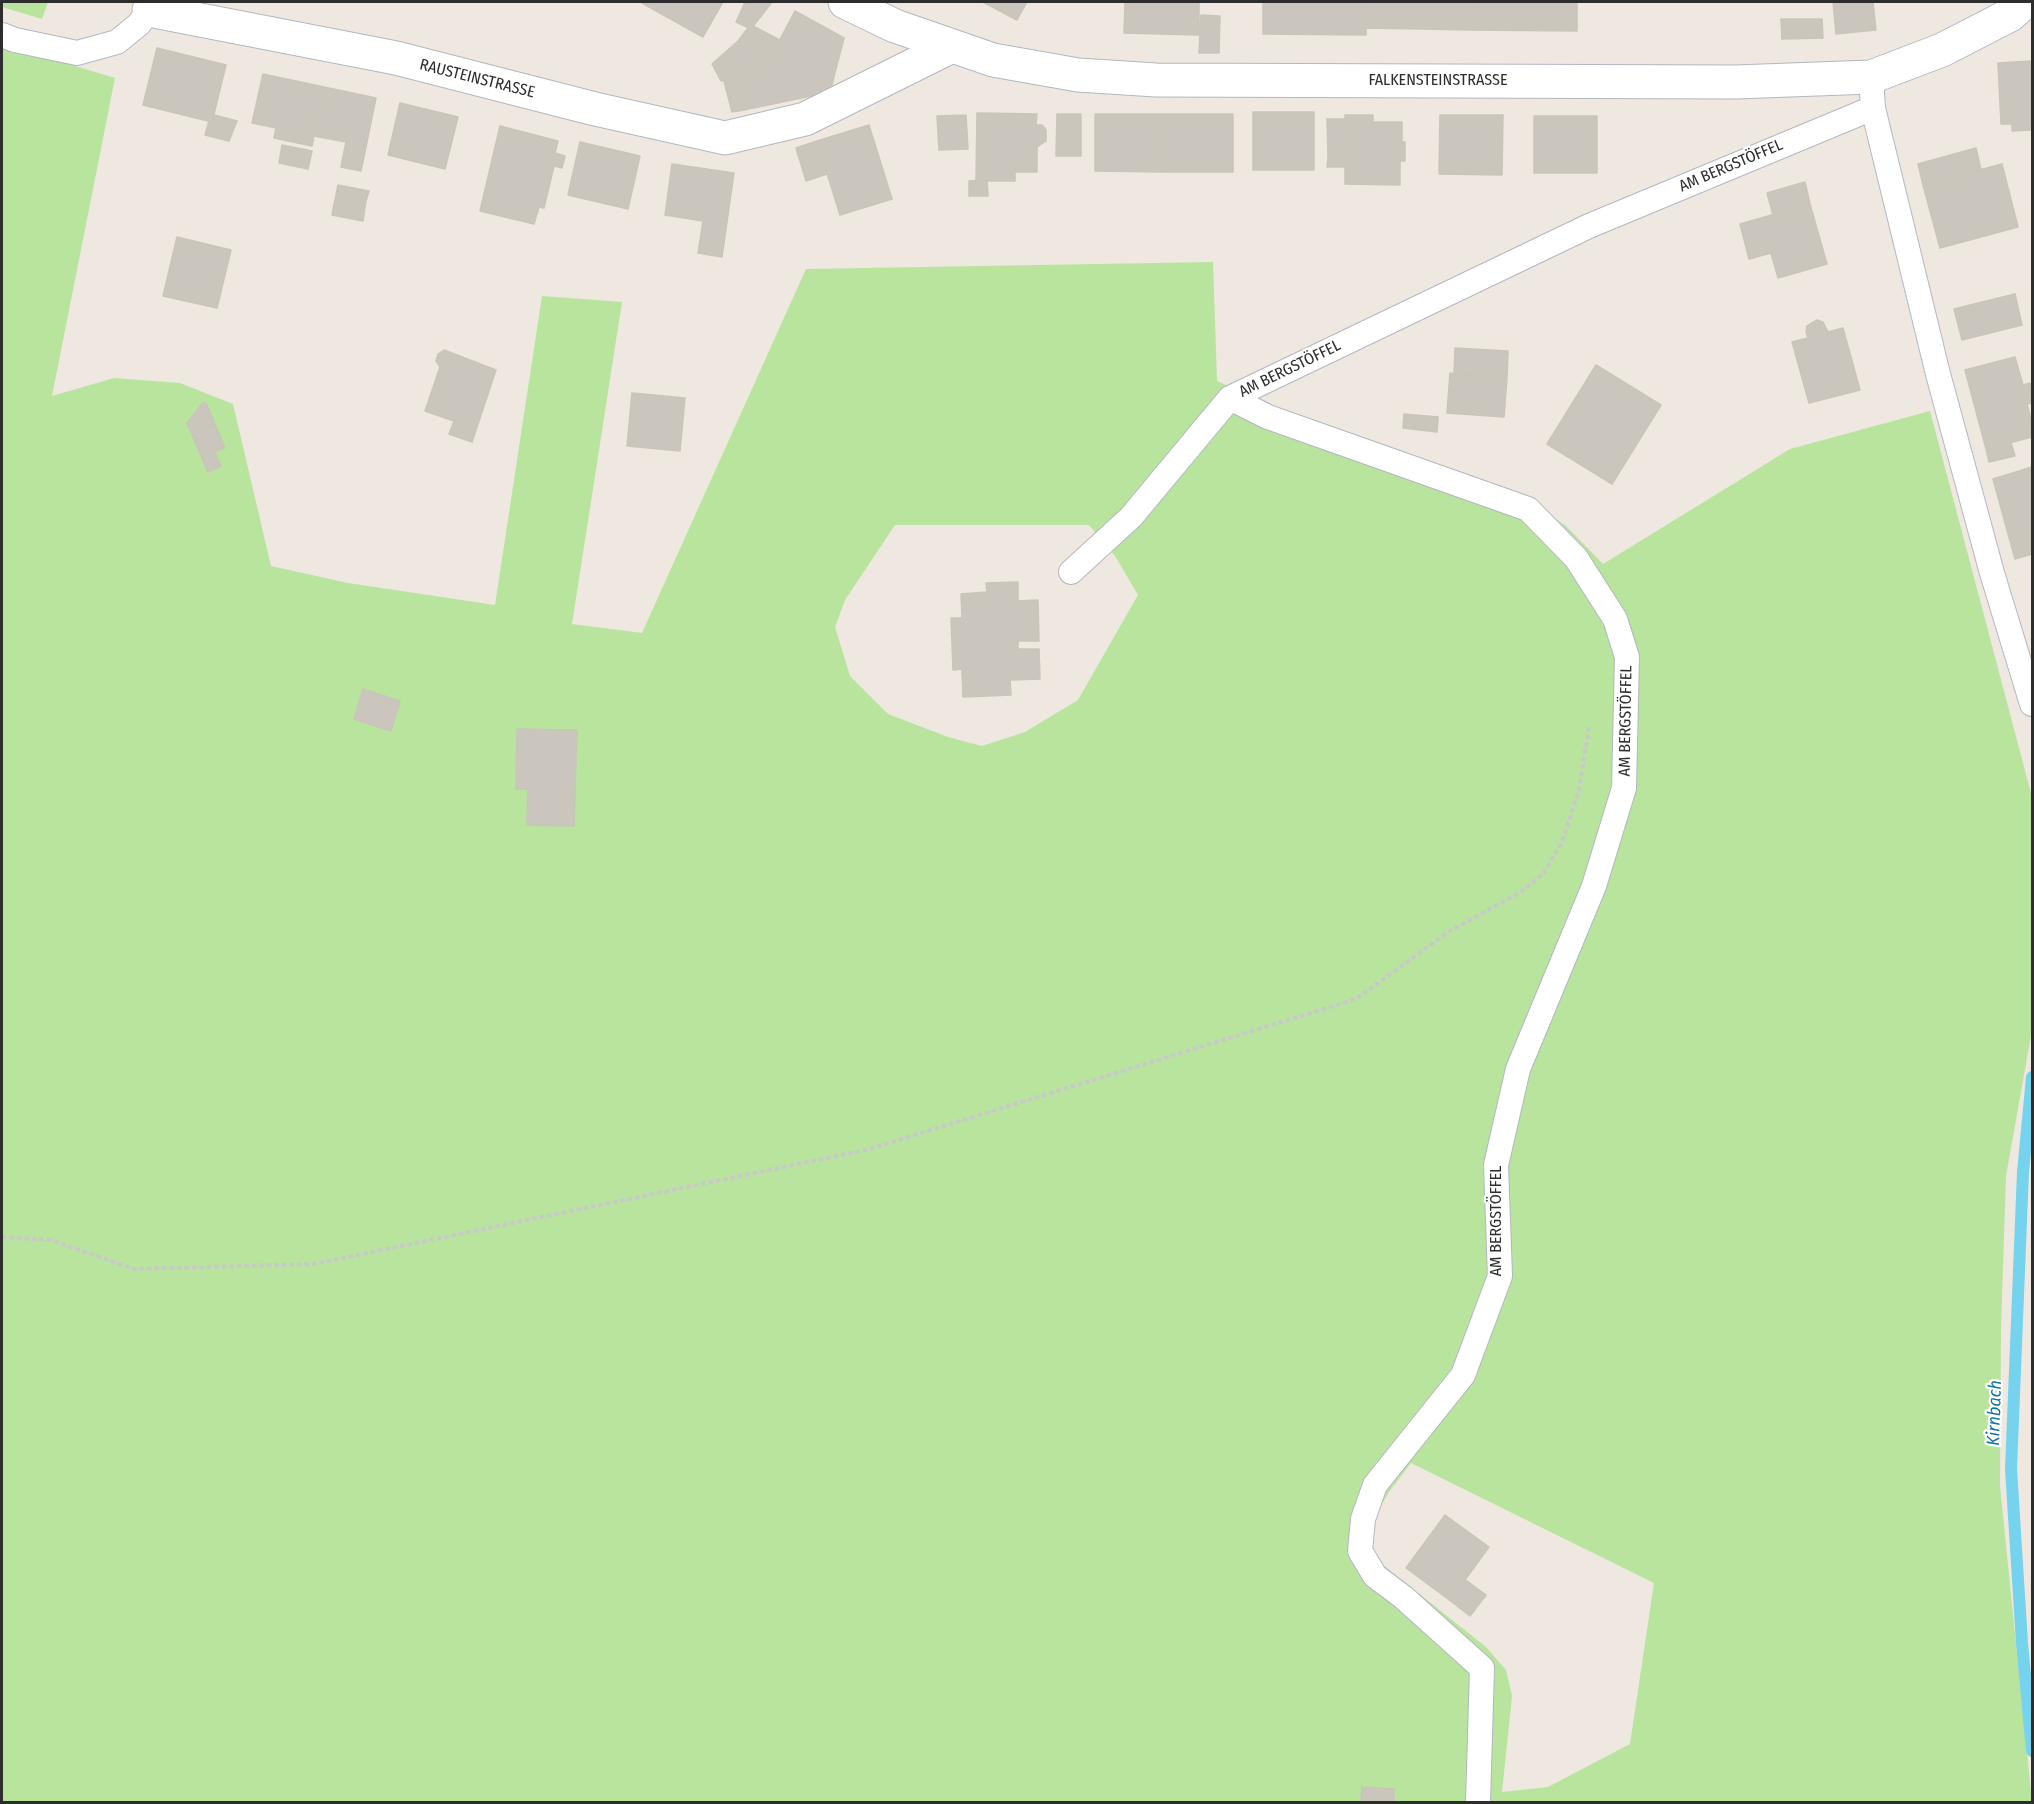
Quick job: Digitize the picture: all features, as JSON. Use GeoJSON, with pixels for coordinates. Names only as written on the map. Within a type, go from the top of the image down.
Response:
{"type":"FeatureCollection","features":[{"type":"Feature","properties":{"kind":"street","name":"FALKENSTEINSTRASSE"},"geometry":{"type":"LineString","coordinates":[[845,2],[895,26],[993,60],[1078,75],[1156,80],[1736,82],[1872,92],[1942,50],[2010,15],[2025,2]]}},
{"type":"Feature","properties":{"kind":"street","name":"RAUSTEINSTRASSE"},"geometry":{"type":"LineString","coordinates":[[149,9],[396,58],[595,109],[725,138],[805,119],[952,46]]}},
{"type":"Feature","properties":{"kind":"lane","name":"RAUSTEINSTRASSE"},"geometry":{"type":"LineString","coordinates":[[2,35],[15,40],[77,52],[117,42],[139,24],[149,9]]}},
{"type":"Feature","properties":{"kind":"lane","name":"AM BERGSTÖFFEL"},"geometry":{"type":"LineString","coordinates":[[1230,398],[1872,92]]}},
{"type":"Feature","properties":{"kind":"lane"},"geometry":{"type":"LineString","coordinates":[[1872,92],[1938,374],[1992,573],[2032,704]]}},
{"type":"Feature","properties":{"kind":"lane","name":"AM BERGSTÖFFEL"},"geometry":{"type":"LineString","coordinates":[[1230,398],[1268,417],[1528,509],[1576,558],[1615,619],[1627,657],[1624,788],[1594,886],[1518,1069],[1496,1165],[1500,1276],[1463,1375],[1375,1485],[1363,1519],[1360,1551],[1375,1576],[1403,1597],[1482,1668],[1478,1803]]}},
{"type":"Feature","properties":{"kind":"lane"},"geometry":{"type":"LineString","coordinates":[[1071,572],[1131,517],[1230,398]]}},
{"type":"Feature","properties":{"kind":"path"},"geometry":{"type":"LineString","coordinates":[[2,1237],[51,1240],[134,1269],[314,1264],[866,1150],[1356,999],[1448,932],[1521,892],[1544,873],[1562,842],[1579,790],[1589,716]]}},
{"type":"Feature","properties":{"kind":"green space"},"geometry":{"type":"Polygon","coordinates":[[[2,2],[48,2],[42,19],[2,7],[2,2]]]}},
{"type":"Feature","properties":{"kind":"green space"},"geometry":{"type":"Polygon","coordinates":[[[2,44],[115,78],[52,396],[114,378],[180,383],[233,404],[271,566],[348,583],[495,605],[542,296],[622,302],[572,624],[642,633],[806,269],[1213,262],[1217,381],[1271,405],[1531,501],[1566,526],[1603,564],[1790,449],[1930,411],[2032,797],[2032,1030],[2006,1176],[2001,1328],[2000,1486],[2032,1802],[2,1802],[2,44]],[[895,525],[845,600],[835,627],[850,676],[888,714],[948,737],[982,746],[1025,732],[1078,700],[1138,595],[1115,556],[1089,525],[895,525]],[[1411,1463],[1376,1514],[1372,1535],[1374,1552],[1378,1561],[1486,1647],[1506,1670],[1512,1696],[1502,1792],[1548,1787],[1630,1744],[1654,1583],[1411,1463]]]}},
{"type":"Feature","properties":{"kind":"building"},"geometry":{"type":"Polygon","coordinates":[[[643,2],[723,2],[703,37],[643,2]]]}},
{"type":"Feature","properties":{"kind":"building"},"geometry":{"type":"Polygon","coordinates":[[[745,2],[772,2],[751,29],[736,22],[745,2]]]}},
{"type":"Feature","properties":{"kind":"building"},"geometry":{"type":"Polygon","coordinates":[[[983,2],[1027,2],[1017,20],[983,2]]]}},
{"type":"Feature","properties":{"kind":"building"},"geometry":{"type":"Polygon","coordinates":[[[1125,2],[1199,2],[1199,35],[1124,33],[1125,2]]]}},
{"type":"Feature","properties":{"kind":"building"},"geometry":{"type":"Polygon","coordinates":[[[1263,2],[1367,2],[1366,35],[1263,34],[1263,2]]]}},
{"type":"Feature","properties":{"kind":"building"},"geometry":{"type":"Polygon","coordinates":[[[1367,2],[1473,2],[1473,30],[1366,28],[1367,2]]]}},
{"type":"Feature","properties":{"kind":"building"},"geometry":{"type":"Polygon","coordinates":[[[1473,2],[1577,2],[1577,31],[1473,30],[1473,2]]]}},
{"type":"Feature","properties":{"kind":"building"},"geometry":{"type":"Polygon","coordinates":[[[1833,2],[1873,2],[1876,30],[1836,34],[1833,2]]]}},
{"type":"Feature","properties":{"kind":"building"},"geometry":{"type":"Polygon","coordinates":[[[795,11],[844,38],[830,92],[744,110],[737,78],[770,71],[769,60],[795,11]]]}},
{"type":"Feature","properties":{"kind":"building"},"geometry":{"type":"Polygon","coordinates":[[[1201,15],[1220,16],[1219,53],[1199,53],[1201,15]]]}},
{"type":"Feature","properties":{"kind":"building"},"geometry":{"type":"Polygon","coordinates":[[[1781,19],[1822,19],[1823,38],[1782,39],[1781,19]]]}},
{"type":"Feature","properties":{"kind":"building"},"geometry":{"type":"Polygon","coordinates":[[[753,26],[772,36],[760,58],[750,60],[752,75],[721,81],[712,64],[738,41],[748,28],[751,29],[753,26]]]}},
{"type":"Feature","properties":{"kind":"building"},"geometry":{"type":"Polygon","coordinates":[[[772,36],[780,40],[769,60],[770,71],[752,75],[750,60],[760,58],[772,36]]]}},
{"type":"Feature","properties":{"kind":"building"},"geometry":{"type":"Polygon","coordinates":[[[157,48],[226,65],[212,122],[143,105],[157,48]]]}},
{"type":"Feature","properties":{"kind":"building"},"geometry":{"type":"Polygon","coordinates":[[[2032,61],[2032,130],[2012,131],[2012,124],[2001,124],[1998,63],[2032,61]]]}},
{"type":"Feature","properties":{"kind":"building"},"geometry":{"type":"Polygon","coordinates":[[[263,74],[324,87],[312,146],[274,138],[276,128],[252,123],[263,74]]]}},
{"type":"Feature","properties":{"kind":"building"},"geometry":{"type":"Polygon","coordinates":[[[737,78],[744,110],[732,112],[724,81],[737,78]]]}},
{"type":"Feature","properties":{"kind":"building"},"geometry":{"type":"Polygon","coordinates":[[[324,87],[376,98],[361,171],[341,167],[346,142],[314,136],[324,87]]]}},
{"type":"Feature","properties":{"kind":"building"},"geometry":{"type":"Polygon","coordinates":[[[400,103],[458,117],[445,169],[388,155],[400,103]]]}},
{"type":"Feature","properties":{"kind":"building"},"geometry":{"type":"Polygon","coordinates":[[[1253,112],[1314,112],[1314,170],[1253,170],[1253,112]]]}},
{"type":"Feature","properties":{"kind":"building"},"geometry":{"type":"Polygon","coordinates":[[[977,113],[1037,114],[1036,125],[1042,125],[1046,130],[1046,141],[1037,147],[1037,172],[1015,172],[1015,181],[976,181],[977,113]]]}},
{"type":"Feature","properties":{"kind":"building"},"geometry":{"type":"Polygon","coordinates":[[[1057,114],[1081,114],[1081,156],[1056,156],[1057,114]]]}},
{"type":"Feature","properties":{"kind":"building"},"geometry":{"type":"Polygon","coordinates":[[[1095,114],[1165,114],[1165,172],[1095,171],[1095,114]]]}},
{"type":"Feature","properties":{"kind":"building"},"geometry":{"type":"Polygon","coordinates":[[[1165,114],[1233,114],[1233,172],[1165,172],[1165,114]]]}},
{"type":"Feature","properties":{"kind":"building"},"geometry":{"type":"Polygon","coordinates":[[[214,115],[237,121],[229,141],[205,135],[209,121],[212,122],[214,115]]]}},
{"type":"Feature","properties":{"kind":"building"},"geometry":{"type":"Polygon","coordinates":[[[966,115],[968,149],[939,150],[937,116],[966,115]]]}},
{"type":"Feature","properties":{"kind":"building"},"geometry":{"type":"Polygon","coordinates":[[[1345,115],[1373,115],[1373,122],[1402,122],[1405,161],[1400,161],[1400,185],[1345,184],[1345,115]]]}},
{"type":"Feature","properties":{"kind":"building"},"geometry":{"type":"Polygon","coordinates":[[[1440,115],[1503,115],[1502,175],[1439,174],[1440,115]]]}},
{"type":"Feature","properties":{"kind":"building"},"geometry":{"type":"Polygon","coordinates":[[[1534,116],[1597,116],[1597,173],[1534,173],[1534,116]]]}},
{"type":"Feature","properties":{"kind":"building"},"geometry":{"type":"Polygon","coordinates":[[[1327,119],[1345,119],[1345,157],[1328,157],[1327,119]]]}},
{"type":"Feature","properties":{"kind":"building"},"geometry":{"type":"Polygon","coordinates":[[[869,125],[892,199],[840,215],[817,141],[869,125]]]}},
{"type":"Feature","properties":{"kind":"building"},"geometry":{"type":"Polygon","coordinates":[[[500,126],[558,141],[555,153],[565,156],[562,168],[554,166],[544,208],[539,207],[534,224],[480,211],[500,126]]]}},
{"type":"Feature","properties":{"kind":"building"},"geometry":{"type":"Polygon","coordinates":[[[817,141],[827,174],[806,181],[796,148],[817,141]]]}},
{"type":"Feature","properties":{"kind":"building"},"geometry":{"type":"Polygon","coordinates":[[[580,142],[640,156],[628,209],[568,195],[580,142]]]}},
{"type":"Feature","properties":{"kind":"building"},"geometry":{"type":"Polygon","coordinates":[[[282,145],[312,151],[308,169],[279,163],[282,145]]]}},
{"type":"Feature","properties":{"kind":"building"},"geometry":{"type":"Polygon","coordinates":[[[1976,148],[1981,170],[1923,185],[1918,164],[1976,148]]]}},
{"type":"Feature","properties":{"kind":"building"},"geometry":{"type":"Polygon","coordinates":[[[1328,157],[1345,157],[1345,167],[1327,167],[1328,157]]]}},
{"type":"Feature","properties":{"kind":"building"},"geometry":{"type":"Polygon","coordinates":[[[672,164],[734,173],[722,257],[698,253],[703,221],[665,215],[672,164]]]}},
{"type":"Feature","properties":{"kind":"building"},"geometry":{"type":"Polygon","coordinates":[[[2002,164],[2018,227],[1940,248],[1923,185],[2002,164]]]}},
{"type":"Feature","properties":{"kind":"building"},"geometry":{"type":"Polygon","coordinates":[[[987,180],[988,196],[969,196],[969,181],[987,180]]]}},
{"type":"Feature","properties":{"kind":"building"},"geometry":{"type":"Polygon","coordinates":[[[1805,182],[1810,204],[1773,215],[1767,193],[1805,182]]]}},
{"type":"Feature","properties":{"kind":"building"},"geometry":{"type":"Polygon","coordinates":[[[338,185],[369,191],[366,201],[336,195],[338,185]]]}},
{"type":"Feature","properties":{"kind":"building"},"geometry":{"type":"Polygon","coordinates":[[[336,195],[366,201],[363,221],[332,215],[336,195]]]}},
{"type":"Feature","properties":{"kind":"building"},"geometry":{"type":"Polygon","coordinates":[[[1810,204],[1827,264],[1778,278],[1771,253],[1749,259],[1740,224],[1810,204]]]}},
{"type":"Feature","properties":{"kind":"building"},"geometry":{"type":"Polygon","coordinates":[[[177,237],[231,250],[217,308],[163,296],[177,237]]]}},
{"type":"Feature","properties":{"kind":"building"},"geometry":{"type":"Polygon","coordinates":[[[2015,294],[2022,325],[1962,340],[1954,309],[2015,294]]]}},
{"type":"Feature","properties":{"kind":"building"},"geometry":{"type":"Polygon","coordinates":[[[1817,320],[1823,322],[1828,332],[1843,328],[1860,390],[1809,403],[1792,342],[1808,338],[1807,326],[1817,320]]]}},
{"type":"Feature","properties":{"kind":"building"},"geometry":{"type":"Polygon","coordinates":[[[1455,348],[1508,351],[1507,377],[1454,374],[1455,348]]]}},
{"type":"Feature","properties":{"kind":"building"},"geometry":{"type":"Polygon","coordinates":[[[444,350],[496,370],[472,442],[449,434],[454,421],[425,411],[440,367],[436,361],[438,354],[444,350]]]}},
{"type":"Feature","properties":{"kind":"building"},"geometry":{"type":"Polygon","coordinates":[[[2015,357],[2023,385],[2030,383],[2032,403],[2027,404],[2032,424],[2032,437],[1986,449],[1965,370],[2015,357]]]}},
{"type":"Feature","properties":{"kind":"building"},"geometry":{"type":"Polygon","coordinates":[[[1596,365],[1661,405],[1612,484],[1547,444],[1596,365]]]}},
{"type":"Feature","properties":{"kind":"building"},"geometry":{"type":"Polygon","coordinates":[[[1450,373],[1507,377],[1504,417],[1447,413],[1450,373]]]}},
{"type":"Feature","properties":{"kind":"building"},"geometry":{"type":"Polygon","coordinates":[[[632,393],[685,398],[680,451],[627,446],[632,393]]]}},
{"type":"Feature","properties":{"kind":"building"},"geometry":{"type":"Polygon","coordinates":[[[203,403],[206,403],[215,424],[204,429],[221,466],[208,472],[187,423],[203,403]]]}},
{"type":"Feature","properties":{"kind":"building"},"geometry":{"type":"Polygon","coordinates":[[[1404,414],[1438,417],[1437,432],[1403,428],[1404,414]]]}},
{"type":"Feature","properties":{"kind":"building"},"geometry":{"type":"Polygon","coordinates":[[[215,424],[225,448],[214,452],[204,429],[215,424]]]}},
{"type":"Feature","properties":{"kind":"building"},"geometry":{"type":"Polygon","coordinates":[[[2011,443],[2015,456],[1989,462],[1986,449],[2011,443]]]}},
{"type":"Feature","properties":{"kind":"building"},"geometry":{"type":"Polygon","coordinates":[[[2032,467],[2032,535],[2010,541],[1993,479],[2032,467]]]}},
{"type":"Feature","properties":{"kind":"building"},"geometry":{"type":"Polygon","coordinates":[[[2032,535],[2032,554],[2015,559],[2010,541],[2032,535]]]}},
{"type":"Feature","properties":{"kind":"building"},"geometry":{"type":"Polygon","coordinates":[[[1018,582],[1018,601],[1038,600],[1039,641],[1018,641],[1018,649],[1039,649],[1040,679],[1010,680],[1011,695],[963,697],[962,669],[953,670],[951,618],[962,618],[961,594],[987,592],[986,583],[1018,582]]]}},
{"type":"Feature","properties":{"kind":"building"},"geometry":{"type":"Polygon","coordinates":[[[363,689],[400,701],[391,731],[354,719],[363,689]]]}},
{"type":"Feature","properties":{"kind":"building"},"geometry":{"type":"Polygon","coordinates":[[[517,729],[577,730],[575,790],[516,789],[517,729]]]}},
{"type":"Feature","properties":{"kind":"building"},"geometry":{"type":"Polygon","coordinates":[[[528,789],[575,790],[574,826],[527,825],[528,789]]]}},
{"type":"Feature","properties":{"kind":"building"},"geometry":{"type":"Polygon","coordinates":[[[1445,1515],[1489,1547],[1465,1580],[1459,1575],[1444,1596],[1406,1568],[1445,1515]]]}},
{"type":"Feature","properties":{"kind":"building"},"geometry":{"type":"Polygon","coordinates":[[[1459,1575],[1486,1595],[1470,1616],[1444,1596],[1459,1575]]]}},
{"type":"Feature","properties":{"kind":"building"},"geometry":{"type":"Polygon","coordinates":[[[1362,1787],[1394,1789],[1394,1802],[1361,1802],[1362,1787]]]}},
{"type":"Feature","properties":{"kind":"waterway","name":"Kirnbach"},"geometry":{"type":"LineString","coordinates":[[2032,1077],[2023,1172],[2011,1469],[2022,1643],[2032,1751]]}}]}
